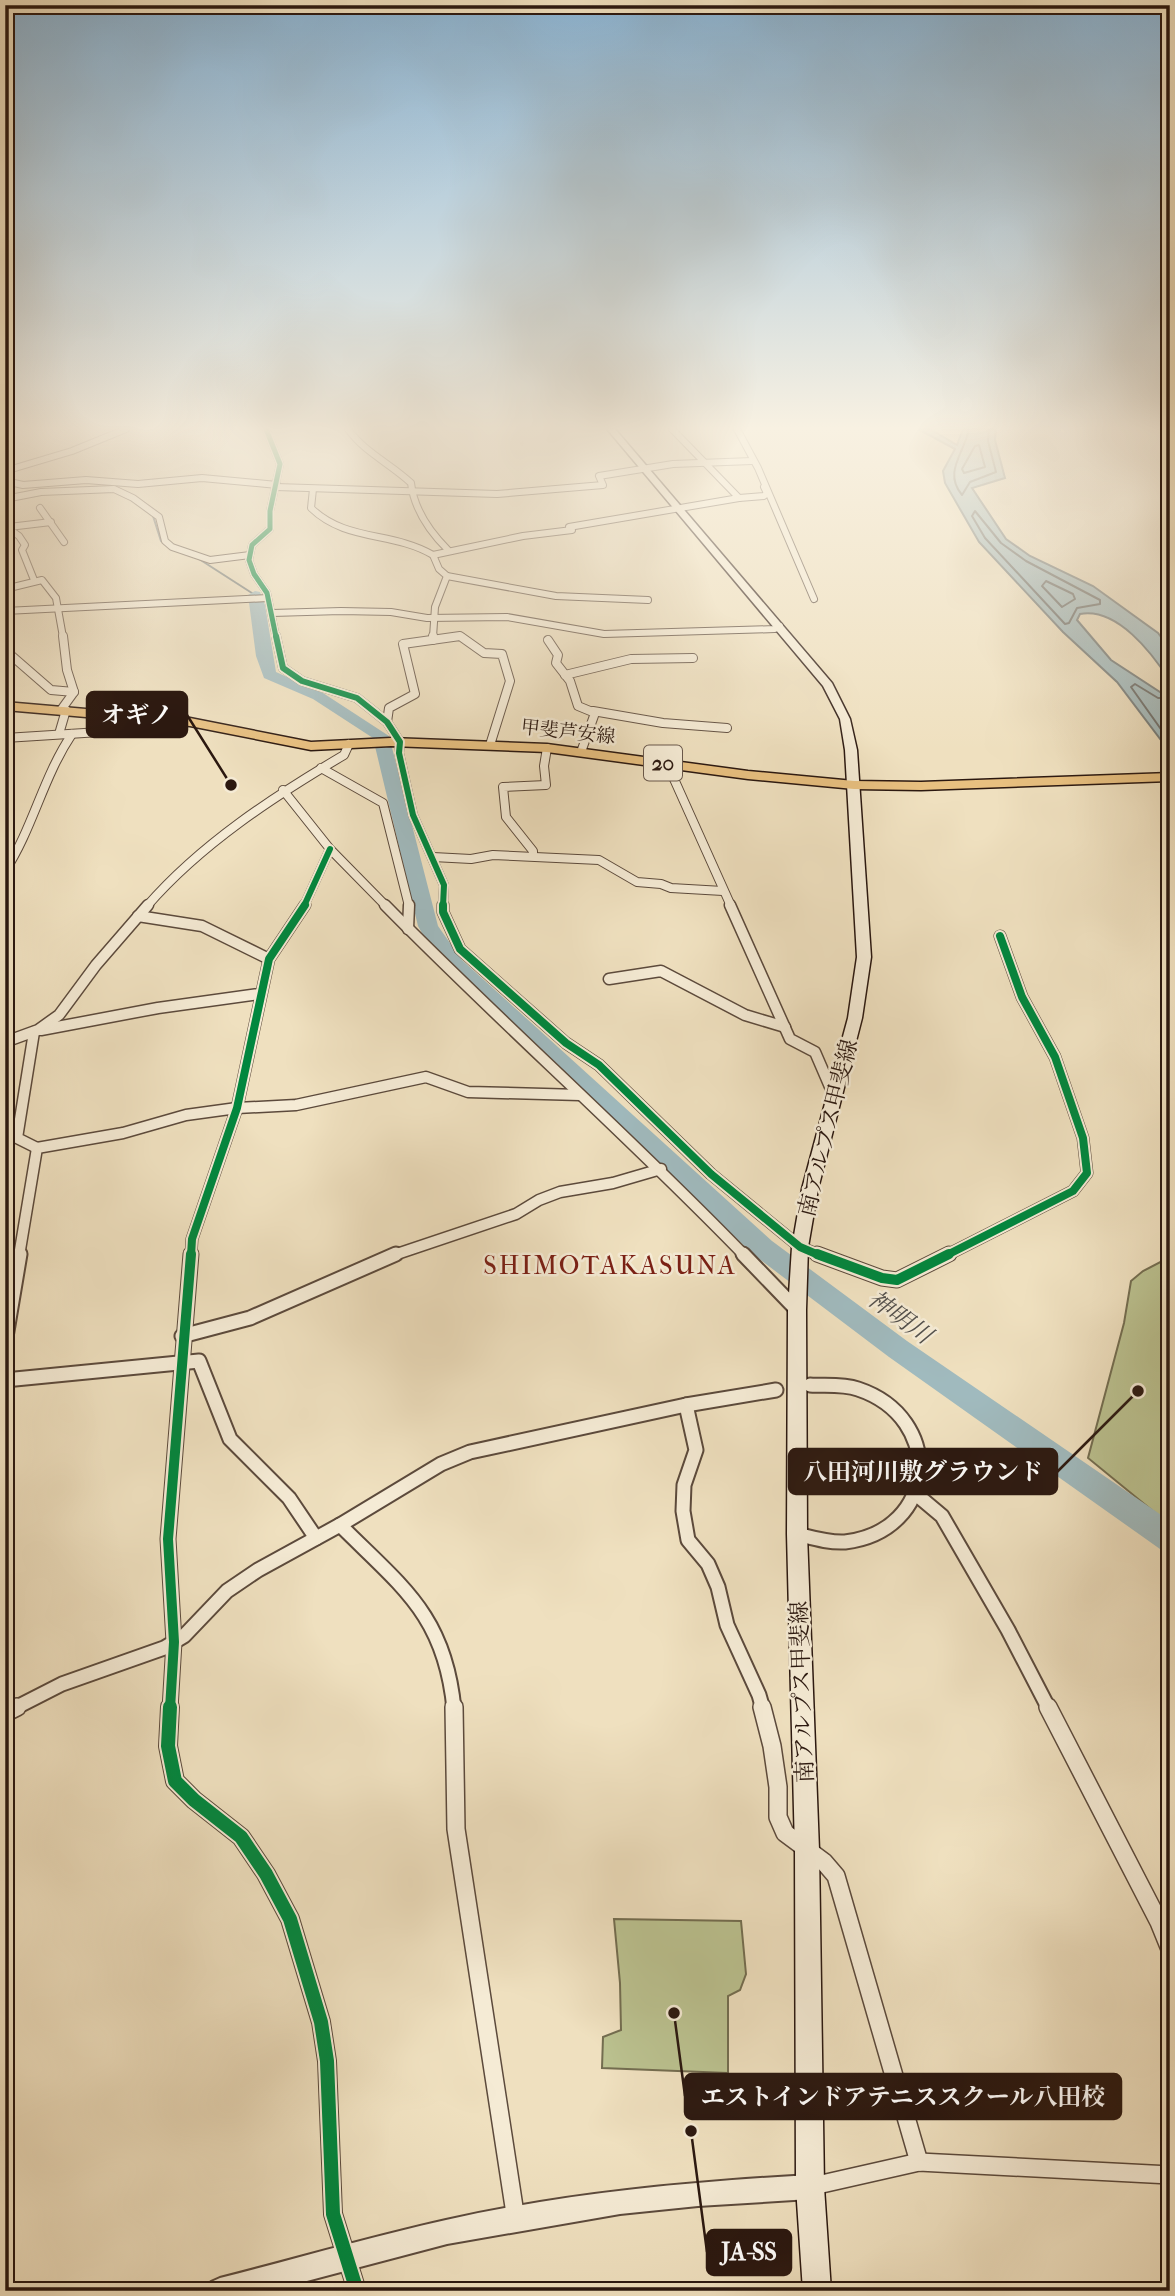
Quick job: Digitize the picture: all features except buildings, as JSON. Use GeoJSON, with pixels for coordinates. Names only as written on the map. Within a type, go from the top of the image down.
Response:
{"type":"FeatureCollection","features":[{"type":"Feature","properties":{"kind":"main road","name":"南アルプス甲斐線"},"geometry":{"type":"LineString","coordinates":[[703,536],[822,677],[840,706],[851,750],[854,785],[864,957],[855,1018],[810,1189],[800,1251],[797,1302],[797,1534],[807,1850],[810,2187],[817,2291]]}},
{"type":"Feature","properties":{"kind":"main road","name":"甲斐芦安線"},"geometry":{"type":"LineString","coordinates":[[5,706],[216,726],[298,744],[396,742],[547,748],[854,785],[936,786],[1170,777]]}},
{"type":"Feature","properties":{"kind":"street"},"geometry":{"type":"LineString","coordinates":[[16,536],[25,545],[22,550],[29,558],[29,572],[34,580]]}},
{"type":"Feature","properties":{"kind":"street"},"geometry":{"type":"LineString","coordinates":[[60,536],[64,542]]}},
{"type":"Feature","properties":{"kind":"street"},"geometry":{"type":"LineString","coordinates":[[164,536],[172,547],[210,560],[250,555]]}},
{"type":"Feature","properties":{"kind":"street"},"geometry":{"type":"LineString","coordinates":[[260,536],[255,540],[250,555],[251,568],[268,598],[283,668],[302,681],[357,698],[387,722],[396,742],[413,814],[444,886],[443,912],[460,948],[566,1043],[599,1065],[711,1174],[800,1251],[869,1274],[897,1280],[1073,1191],[1082,1182],[1088,1164],[1083,1138],[1055,1057],[1022,997],[1000,936]]}},
{"type":"Feature","properties":{"kind":"street"},"geometry":{"type":"LineString","coordinates":[[374,536],[398,539],[422,547],[433,555],[439,569],[447,576],[556,596],[648,600]]}},
{"type":"Feature","properties":{"kind":"street"},"geometry":{"type":"LineString","coordinates":[[433,536],[448,550]]}},
{"type":"Feature","properties":{"kind":"street"},"geometry":{"type":"LineString","coordinates":[[433,555],[522,536]]}},
{"type":"Feature","properties":{"kind":"street"},"geometry":{"type":"LineString","coordinates":[[788,536],[814,598]]}},
{"type":"Feature","properties":{"kind":"street"},"geometry":{"type":"LineString","coordinates":[[433,640],[435,607],[447,576]]}},
{"type":"Feature","properties":{"kind":"street"},"geometry":{"type":"LineString","coordinates":[[5,589],[41,580],[49,585],[60,610],[68,670],[74,692],[63,710],[59,734]]}},
{"type":"Feature","properties":{"kind":"street"},"geometry":{"type":"LineString","coordinates":[[5,611],[268,598]]}},
{"type":"Feature","properties":{"kind":"street"},"geometry":{"type":"LineString","coordinates":[[272,613],[378,611],[435,617],[518,618],[565,629],[616,634],[775,629],[780,626]]}},
{"type":"Feature","properties":{"kind":"street"},"geometry":{"type":"LineString","coordinates":[[387,722],[389,708],[415,694],[404,644],[460,636],[484,653],[502,654],[510,681],[490,745]]}},
{"type":"Feature","properties":{"kind":"street"},"geometry":{"type":"LineString","coordinates":[[548,640],[558,656],[556,663],[575,692],[578,706],[663,723],[727,728]]}},
{"type":"Feature","properties":{"kind":"street"},"geometry":{"type":"LineString","coordinates":[[5,650],[51,691],[74,692]]}},
{"type":"Feature","properties":{"kind":"street"},"geometry":{"type":"LineString","coordinates":[[565,675],[631,659],[693,658]]}},
{"type":"Feature","properties":{"kind":"street"},"geometry":{"type":"LineString","coordinates":[[581,752],[595,713],[593,711]]}},
{"type":"Feature","properties":{"kind":"street"},"geometry":{"type":"LineString","coordinates":[[5,738],[100,732],[142,717]]}},
{"type":"Feature","properties":{"kind":"street"},"geometry":{"type":"LineString","coordinates":[[5,871],[20,850],[48,775],[61,747],[72,734]]}},
{"type":"Feature","properties":{"kind":"street"},"geometry":{"type":"LineString","coordinates":[[349,744],[344,755],[283,790],[173,876],[58,1015],[36,1031],[19,1112],[17,1138],[37,1149],[123,1133],[186,1115],[237,1108],[296,1105],[426,1077],[468,1092],[579,1095]]}},
{"type":"Feature","properties":{"kind":"street"},"geometry":{"type":"LineString","coordinates":[[533,856],[533,851],[506,817],[503,787],[546,785],[544,766],[547,748]]}},
{"type":"Feature","properties":{"kind":"street"},"geometry":{"type":"LineString","coordinates":[[675,765],[674,779],[790,1039],[816,1052],[835,1096]]}},
{"type":"Feature","properties":{"kind":"street"},"geometry":{"type":"LineString","coordinates":[[321,768],[383,803],[409,902],[408,929]]}},
{"type":"Feature","properties":{"kind":"street"},"geometry":{"type":"LineString","coordinates":[[283,790],[330,849],[408,929],[579,1095],[662,1169],[797,1302]]}},
{"type":"Feature","properties":{"kind":"street"},"geometry":{"type":"LineString","coordinates":[[330,849],[302,912],[269,959],[259,994],[237,1108],[191,1239],[168,1539],[174,1642],[168,1746],[175,1781],[194,1800],[241,1837],[266,1874],[290,1919],[321,2022],[327,2061],[333,2214],[357,2291]]}},
{"type":"Feature","properties":{"kind":"street"},"geometry":{"type":"LineString","coordinates":[[433,857],[533,856],[598,860],[637,882],[661,884],[671,888],[723,891]]}},
{"type":"Feature","properties":{"kind":"street"},"geometry":{"type":"LineString","coordinates":[[138,916],[202,926],[269,959]]}},
{"type":"Feature","properties":{"kind":"street"},"geometry":{"type":"LineString","coordinates":[[609,979],[661,971],[745,1015],[785,1027]]}},
{"type":"Feature","properties":{"kind":"street"},"geometry":{"type":"LineString","coordinates":[[5,1042],[36,1031],[158,1008],[259,994]]}},
{"type":"Feature","properties":{"kind":"street"},"geometry":{"type":"LineString","coordinates":[[5,1343],[37,1149]]}},
{"type":"Feature","properties":{"kind":"street"},"geometry":{"type":"LineString","coordinates":[[182,1336],[250,1318],[318,1286],[363,1270],[381,1259],[516,1214],[539,1200],[560,1192],[613,1183],[662,1169]]}},
{"type":"Feature","properties":{"kind":"street"},"geometry":{"type":"LineString","coordinates":[[5,1380],[199,1361],[230,1439],[289,1498],[316,1538]]}},
{"type":"Feature","properties":{"kind":"street"},"geometry":{"type":"LineString","coordinates":[[797,1534],[841,1542],[873,1534],[898,1520],[917,1495],[922,1481],[920,1452],[915,1436],[904,1419],[883,1402],[861,1390],[810,1385]]}},
{"type":"Feature","properties":{"kind":"street"},"geometry":{"type":"LineString","coordinates":[[5,1713],[62,1684],[164,1648],[184,1636],[227,1591],[441,1464],[470,1452],[686,1405],[776,1390]]}},
{"type":"Feature","properties":{"kind":"street"},"geometry":{"type":"LineString","coordinates":[[686,1405],[695,1450],[684,1485],[683,1511],[688,1540],[708,1564],[718,1587],[727,1625],[759,1695],[772,1746],[778,1817],[785,1833],[836,1876],[919,2162]]}},
{"type":"Feature","properties":{"kind":"street"},"geometry":{"type":"LineString","coordinates":[[917,1495],[942,1516],[1008,1630],[1159,1922],[1170,1949]]}},
{"type":"Feature","properties":{"kind":"street"},"geometry":{"type":"LineString","coordinates":[[340,1525],[419,1604],[439,1640],[451,1679],[455,1721],[456,1829],[516,2220]]}},
{"type":"Feature","properties":{"kind":"street"},"geometry":{"type":"LineString","coordinates":[[220,2291],[348,2260],[447,2232],[620,2202],[810,2187],[919,2162],[1170,2175]]}},
{"type":"Feature","properties":{"kind":"green space"},"geometry":{"type":"Polygon","coordinates":[[[1170,1257],[1170,1525],[1088,1458],[1124,1323],[1131,1281],[1143,1271],[1170,1257]]]}},
{"type":"Feature","properties":{"kind":"green space"},"geometry":{"type":"Polygon","coordinates":[[[614,1919],[741,1921],[746,1974],[740,1990],[728,1996],[728,2073],[602,2068],[603,2037],[621,2030],[614,1919]]]}},
{"type":"Feature","properties":{"kind":"water"},"geometry":{"type":"Polygon","coordinates":[[[976,536],[1004,536],[1030,556],[1093,586],[1158,633],[1170,649],[1170,681],[1154,658],[1120,625],[1094,614],[1080,614],[1077,620],[1111,660],[1160,692],[1170,692],[1170,752],[1117,682],[1063,632],[976,536]]]}},
{"type":"Feature","properties":{"kind":"waterway","name":"神明川"},"geometry":{"type":"LineString","coordinates":[[159,536],[161,541],[172,549]]}},
{"type":"Feature","properties":{"kind":"waterway","name":"神明川"},"geometry":{"type":"LineString","coordinates":[[199,559],[255,595]]}},
{"type":"Feature","properties":{"kind":"waterway","name":"神明川"},"geometry":{"type":"LineString","coordinates":[[255,595],[269,675],[318,696],[381,736],[428,926],[435,940],[455,965],[763,1248],[898,1349],[1170,1539]]}},
{"type":"Feature","properties":{"kind":"cycle path"},"geometry":{"type":"LineString","coordinates":[[260,536],[252,545],[249,560],[254,574],[267,593],[283,668],[302,681],[357,698],[387,722],[400,742],[399,753],[413,815],[444,885],[443,912],[460,949],[566,1043],[599,1065],[711,1174],[800,1247],[882,1278],[897,1280],[1073,1191],[1087,1173],[1083,1138],[1055,1057],[1022,997],[1000,936]]}},
{"type":"Feature","properties":{"kind":"cycle path"},"geometry":{"type":"LineString","coordinates":[[330,849],[302,912],[269,959],[237,1108],[192,1239],[168,1539],[174,1642],[168,1746],[175,1781],[194,1800],[241,1837],[266,1874],[290,1919],[321,2022],[327,2061],[333,2214],[357,2291]]}},
{"type":"Feature","properties":{"kind":"place","name":"オギノ"},"geometry":{"type":"Point","coordinates":[231,785]}},
{"type":"Feature","properties":{"kind":"place","name":"八田河川敷グラウンド"},"geometry":{"type":"Point","coordinates":[1138,1391]}},
{"type":"Feature","properties":{"kind":"place","name":"エストインドアテニススクール八田校"},"geometry":{"type":"Point","coordinates":[674,2013]}},
{"type":"Feature","properties":{"kind":"place","name":"JA-SS"},"geometry":{"type":"Point","coordinates":[691,2131]}},
{"type":"Feature","properties":{"kind":"district","name":"SHIMOTAKASUNA"},"geometry":{"type":"Point","coordinates":[610,1265]}}]}
